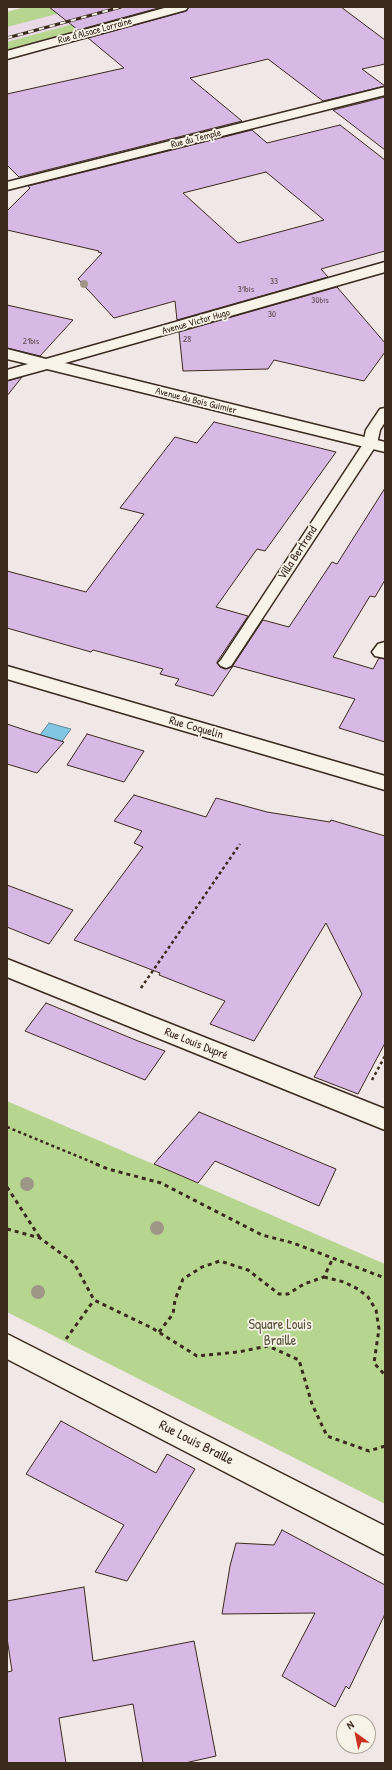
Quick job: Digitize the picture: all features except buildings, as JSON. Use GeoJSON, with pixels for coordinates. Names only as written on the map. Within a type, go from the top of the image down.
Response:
{"type":"FeatureCollection","features":[{"type":"Feature","properties":{"kind":"street","name":"Rue d'Alsace Lorraine"},"geometry":{"type":"LineString","coordinates":[[7,55],[182,7]]}},
{"type":"Feature","properties":{"kind":"street","name":"Rue du Temple"},"geometry":{"type":"LineString","coordinates":[[7,186],[385,91]]}},
{"type":"Feature","properties":{"kind":"street","name":"Avenue Victor Hugo"},"geometry":{"type":"LineString","coordinates":[[7,375],[385,267]]}},
{"type":"Feature","properties":{"kind":"street","name":"Avenue du Bois Guimier"},"geometry":{"type":"LineString","coordinates":[[7,354],[116,382],[378,445]]}},
{"type":"Feature","properties":{"kind":"street","name":"Rue Coquelin"},"geometry":{"type":"LineString","coordinates":[[7,672],[385,783]]}},
{"type":"Feature","properties":{"kind":"street","name":"Rue Louis Dupré"},"geometry":{"type":"LineString","coordinates":[[7,968],[385,1120]]}},
{"type":"Feature","properties":{"kind":"street","name":"Rue Louis Braille"},"geometry":{"type":"LineString","coordinates":[[7,1346],[385,1541]]}},
{"type":"Feature","properties":{"kind":"lane","name":"Villa Bertrand"},"geometry":{"type":"LineString","coordinates":[[226,663],[378,445],[373,430],[385,412]]}},
{"type":"Feature","properties":{"kind":"path"},"geometry":{"type":"LineString","coordinates":[[123,1015],[240,844]]}},
{"type":"Feature","properties":{"kind":"path"},"geometry":{"type":"LineString","coordinates":[[7,1127],[108,1169],[161,1182],[262,1235],[293,1243],[385,1278]]}},
{"type":"Feature","properties":{"kind":"path"},"geometry":{"type":"LineString","coordinates":[[7,1186],[40,1238]]}},
{"type":"Feature","properties":{"kind":"path"},"geometry":{"type":"LineString","coordinates":[[7,1229],[40,1238],[74,1263],[94,1300],[159,1332],[197,1356],[238,1352],[268,1346],[299,1360],[312,1404],[327,1436],[369,1451],[385,1446]]}},
{"type":"Feature","properties":{"kind":"path"},"geometry":{"type":"LineString","coordinates":[[324,1277],[333,1258]]}},
{"type":"Feature","properties":{"kind":"path"},"geometry":{"type":"LineString","coordinates":[[159,1332],[173,1314],[175,1300],[183,1279],[202,1267],[220,1261],[248,1270],[279,1294],[288,1294],[304,1284],[324,1277],[344,1282],[358,1289],[368,1297],[376,1310],[379,1329],[374,1363],[385,1375]]}},
{"type":"Feature","properties":{"kind":"path"},"geometry":{"type":"LineString","coordinates":[[64,1342],[94,1300]]}},
{"type":"Feature","properties":{"kind":"shaded area"},"geometry":{"type":"Polygon","coordinates":[[[25,7],[161,7],[7,50],[7,12],[25,7]]]}},
{"type":"Feature","properties":{"kind":"green space"},"geometry":{"type":"Polygon","coordinates":[[[25,7],[83,7],[7,27],[7,12],[25,7]]]}},
{"type":"Feature","properties":{"kind":"green space"},"geometry":{"type":"Polygon","coordinates":[[[136,7],[161,7],[7,50],[7,42],[136,7]]]}},
{"type":"Feature","properties":{"kind":"green space","name":"Square Louis Braille"},"geometry":{"type":"Polygon","coordinates":[[[7,1101],[385,1264],[385,1504],[7,1312],[7,1101]]]}},
{"type":"Feature","properties":{"kind":"water"},"geometry":{"type":"Polygon","coordinates":[[[49,723],[71,729],[46,763],[24,756],[49,723]]]}},
{"type":"Feature","properties":{"kind":"railway"},"geometry":{"type":"LineString","coordinates":[[7,38],[121,7]]}}]}
